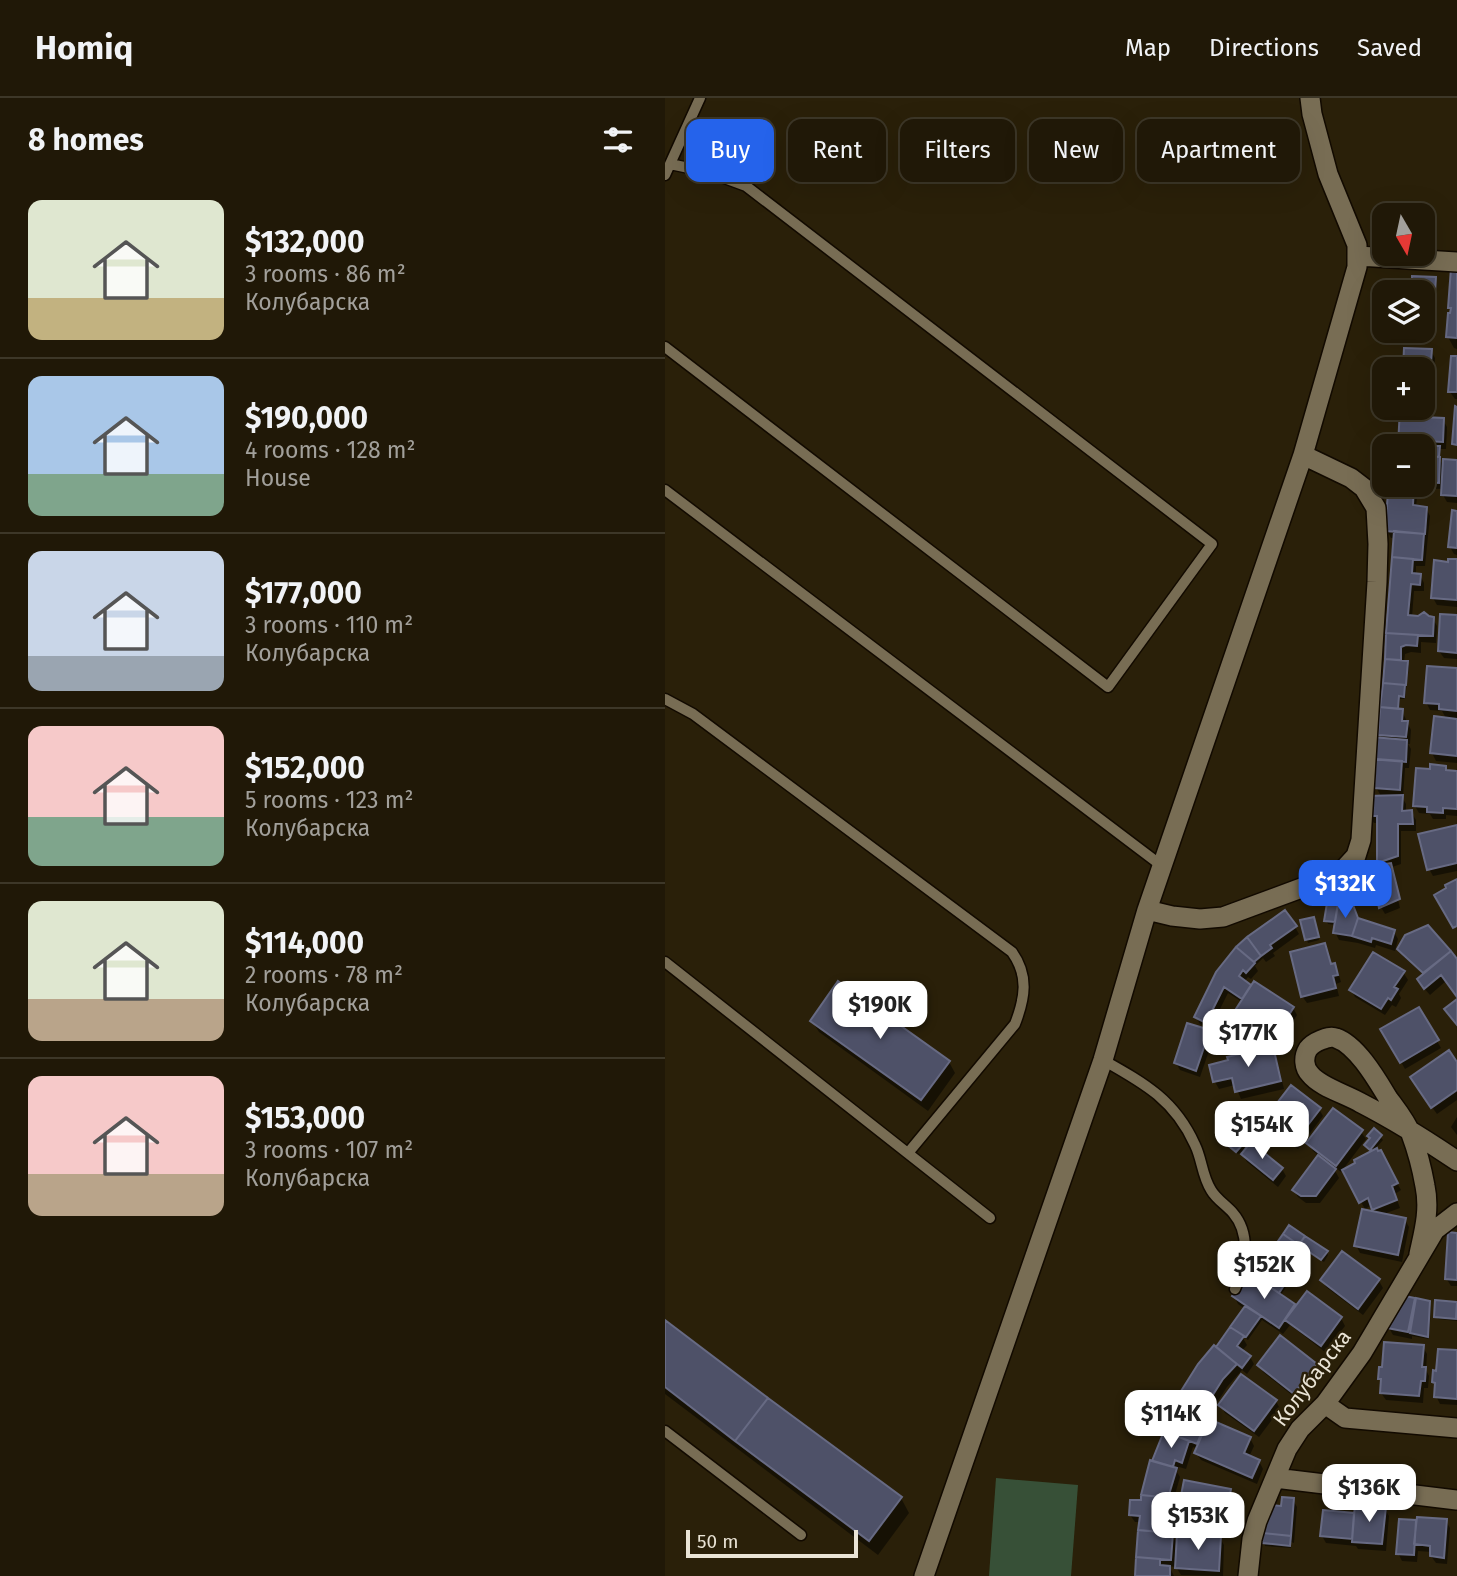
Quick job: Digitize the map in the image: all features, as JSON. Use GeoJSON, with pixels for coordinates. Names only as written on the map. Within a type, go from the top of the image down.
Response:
{"type":"FeatureCollection","features":[{"type":"Feature","properties":{"kind":"street"},"geometry":{"type":"LineString","coordinates":[[924,1576],[1103,1060],[1147,910],[1303,455],[1357,267],[1357,245],[1328,174],[1310,98]]}},
{"type":"Feature","properties":{"kind":"street"},"geometry":{"type":"LineString","coordinates":[[1358,256],[1457,262]]}},
{"type":"Feature","properties":{"kind":"street"},"geometry":{"type":"LineString","coordinates":[[1147,910],[1200,919],[1223,917],[1323,880],[1344,869],[1356,856],[1361,840],[1377,582],[1376,508],[1364,488],[1351,478],[1303,455]]}},
{"type":"Feature","properties":{"kind":"street","name":"Колубарска"},"geometry":{"type":"LineString","coordinates":[[1419,1254],[1427,1212],[1426,1187],[1410,1132],[1361,1058],[1344,1042],[1329,1037],[1317,1041],[1309,1048],[1305,1065],[1317,1081],[1362,1103],[1410,1132],[1457,1161]]}},
{"type":"Feature","properties":{"kind":"street","name":"Колубарска"},"geometry":{"type":"LineString","coordinates":[[1248,1576],[1257,1521],[1282,1460],[1300,1429],[1325,1404],[1362,1353],[1435,1230],[1457,1213]]}},
{"type":"Feature","properties":{"kind":"street"},"geometry":{"type":"LineString","coordinates":[[1325,1404],[1345,1418],[1457,1428]]}},
{"type":"Feature","properties":{"kind":"street"},"geometry":{"type":"LineString","coordinates":[[1275,1478],[1457,1500]]}},
{"type":"Feature","properties":{"kind":"lane"},"geometry":{"type":"LineString","coordinates":[[665,347],[1108,688],[1212,544],[746,186],[708,172],[667,169],[700,98]]}},
{"type":"Feature","properties":{"kind":"lane"},"geometry":{"type":"LineString","coordinates":[[665,490],[1162,866]]}},
{"type":"Feature","properties":{"kind":"lane"},"geometry":{"type":"LineString","coordinates":[[665,699],[704,722],[1012,952],[1021,965],[1023,1004],[1015,1024],[908,1153]]}},
{"type":"Feature","properties":{"kind":"lane"},"geometry":{"type":"LineString","coordinates":[[665,962],[990,1218]]}},
{"type":"Feature","properties":{"kind":"lane"},"geometry":{"type":"LineString","coordinates":[[1103,1060],[1142,1082],[1161,1097],[1179,1115],[1187,1128],[1197,1148],[1212,1193],[1233,1213],[1242,1228],[1244,1265],[1235,1289]]}},
{"type":"Feature","properties":{"kind":"lane"},"geometry":{"type":"LineString","coordinates":[[665,1431],[801,1535]]}},
{"type":"Feature","properties":{"kind":"green space"},"geometry":{"type":"Polygon","coordinates":[[[996,1478],[1078,1485],[1071,1576],[989,1576],[996,1478]]]}},
{"type":"Feature","properties":{"kind":"building"},"geometry":{"type":"Polygon","coordinates":[[[1451,268],[1457,268],[1457,338],[1446,337],[1448,313],[1451,308],[1448,308],[1451,268]]]}},
{"type":"Feature","properties":{"kind":"building"},"geometry":{"type":"Polygon","coordinates":[[[1412,276],[1436,277],[1435,293],[1435,280],[1412,280],[1412,276]]]}},
{"type":"Feature","properties":{"kind":"building"},"geometry":{"type":"Polygon","coordinates":[[[1404,348],[1432,349],[1431,357],[1404,357],[1404,348]]]}},
{"type":"Feature","properties":{"kind":"building"},"geometry":{"type":"Polygon","coordinates":[[[1451,356],[1457,356],[1457,392],[1448,392],[1451,356]]]}},
{"type":"Feature","properties":{"kind":"building"},"geometry":{"type":"Polygon","coordinates":[[[1455,406],[1457,407],[1457,445],[1452,444],[1455,406]]]}},
{"type":"Feature","properties":{"kind":"building"},"geometry":{"type":"Polygon","coordinates":[[[1444,418],[1443,442],[1435,442],[1435,434],[1399,434],[1399,420],[1444,418]]]}},
{"type":"Feature","properties":{"kind":"building"},"geometry":{"type":"Polygon","coordinates":[[[1435,446],[1440,446],[1439,457],[1435,457],[1435,446]]]}},
{"type":"Feature","properties":{"kind":"building"},"geometry":{"type":"Polygon","coordinates":[[[1435,457],[1440,457],[1439,483],[1435,483],[1435,457]]]}},
{"type":"Feature","properties":{"kind":"building"},"geometry":{"type":"Polygon","coordinates":[[[1443,459],[1457,460],[1457,496],[1441,495],[1443,459]]]}},
{"type":"Feature","properties":{"kind":"building"},"geometry":{"type":"Polygon","coordinates":[[[1388,497],[1413,497],[1413,505],[1427,507],[1425,534],[1385,531],[1388,497]]]}},
{"type":"Feature","properties":{"kind":"building"},"geometry":{"type":"Polygon","coordinates":[[[1452,510],[1457,511],[1457,548],[1448,547],[1452,510]]]}},
{"type":"Feature","properties":{"kind":"building"},"geometry":{"type":"Polygon","coordinates":[[[1394,531],[1424,534],[1422,560],[1392,557],[1394,531]]]}},
{"type":"Feature","properties":{"kind":"building"},"geometry":{"type":"Polygon","coordinates":[[[1392,557],[1413,559],[1412,573],[1421,574],[1420,585],[1411,584],[1408,615],[1418,616],[1424,612],[1434,617],[1433,636],[1386,633],[1392,557]]]}},
{"type":"Feature","properties":{"kind":"building"},"geometry":{"type":"Polygon","coordinates":[[[1448,559],[1457,559],[1457,600],[1431,598],[1434,560],[1448,562],[1448,559]]]}},
{"type":"Feature","properties":{"kind":"building"},"geometry":{"type":"Polygon","coordinates":[[[1440,614],[1457,615],[1457,653],[1438,651],[1440,614]]]}},
{"type":"Feature","properties":{"kind":"building"},"geometry":{"type":"Polygon","coordinates":[[[1386,633],[1418,635],[1417,646],[1401,647],[1401,660],[1385,659],[1386,633]]]}},
{"type":"Feature","properties":{"kind":"building"},"geometry":{"type":"Polygon","coordinates":[[[1385,659],[1408,661],[1406,685],[1383,683],[1385,659]]]}},
{"type":"Feature","properties":{"kind":"building"},"geometry":{"type":"Polygon","coordinates":[[[1427,666],[1457,668],[1457,711],[1439,709],[1439,704],[1424,703],[1427,666]]]}},
{"type":"Feature","properties":{"kind":"building"},"geometry":{"type":"Polygon","coordinates":[[[1383,683],[1405,685],[1404,697],[1399,696],[1398,709],[1380,707],[1383,683]]]}},
{"type":"Feature","properties":{"kind":"building"},"geometry":{"type":"Polygon","coordinates":[[[1380,707],[1403,709],[1402,721],[1408,721],[1406,737],[1378,735],[1380,707]]]}},
{"type":"Feature","properties":{"kind":"building"},"geometry":{"type":"Polygon","coordinates":[[[1434,716],[1457,719],[1457,756],[1430,753],[1434,716]]]}},
{"type":"Feature","properties":{"kind":"building"},"geometry":{"type":"Polygon","coordinates":[[[1372,737],[1407,740],[1406,762],[1371,759],[1372,737]]]}},
{"type":"Feature","properties":{"kind":"building"},"geometry":{"type":"Polygon","coordinates":[[[1376,759],[1402,761],[1400,790],[1374,788],[1376,759]]]}},
{"type":"Feature","properties":{"kind":"building"},"geometry":{"type":"Polygon","coordinates":[[[1430,764],[1457,771],[1457,809],[1443,808],[1443,813],[1427,812],[1427,807],[1413,806],[1416,768],[1430,769],[1430,764]]]}},
{"type":"Feature","properties":{"kind":"building"},"geometry":{"type":"Polygon","coordinates":[[[1403,795],[1402,811],[1412,810],[1413,824],[1398,824],[1398,856],[1377,863],[1377,816],[1368,816],[1367,796],[1403,795]]]}},
{"type":"Feature","properties":{"kind":"building"},"geometry":{"type":"Polygon","coordinates":[[[1457,825],[1457,863],[1427,870],[1418,834],[1457,825]]]}},
{"type":"Feature","properties":{"kind":"building"},"geometry":{"type":"Polygon","coordinates":[[[1391,863],[1400,899],[1379,908],[1371,866],[1391,863]]]}},
{"type":"Feature","properties":{"kind":"building"},"geometry":{"type":"Polygon","coordinates":[[[1457,879],[1457,926],[1453,928],[1434,895],[1457,879]]]}},
{"type":"Feature","properties":{"kind":"building"},"geometry":{"type":"Polygon","coordinates":[[[1327,903],[1338,905],[1335,922],[1324,921],[1327,903]]]}},
{"type":"Feature","properties":{"kind":"building"},"geometry":{"type":"Polygon","coordinates":[[[1338,903],[1353,905],[1358,918],[1352,936],[1333,933],[1338,903]]]}},
{"type":"Feature","properties":{"kind":"building"},"geometry":{"type":"Polygon","coordinates":[[[1285,910],[1297,926],[1270,945],[1272,948],[1261,956],[1247,937],[1285,910]]]}},
{"type":"Feature","properties":{"kind":"building"},"geometry":{"type":"Polygon","coordinates":[[[1314,917],[1319,937],[1305,940],[1300,920],[1314,917]]]}},
{"type":"Feature","properties":{"kind":"building"},"geometry":{"type":"Polygon","coordinates":[[[1358,918],[1395,930],[1391,944],[1352,936],[1358,918]]]}},
{"type":"Feature","properties":{"kind":"building"},"geometry":{"type":"Polygon","coordinates":[[[1428,925],[1451,951],[1423,973],[1397,949],[1405,935],[1428,925]]]}},
{"type":"Feature","properties":{"kind":"building"},"geometry":{"type":"Polygon","coordinates":[[[1247,937],[1261,956],[1254,962],[1236,947],[1247,937]]]}},
{"type":"Feature","properties":{"kind":"building"},"geometry":{"type":"Polygon","coordinates":[[[1325,943],[1331,964],[1335,963],[1338,975],[1333,976],[1336,988],[1301,997],[1290,952],[1325,943]]]}},
{"type":"Feature","properties":{"kind":"building"},"geometry":{"type":"Polygon","coordinates":[[[1236,947],[1255,963],[1246,973],[1243,970],[1239,976],[1251,985],[1242,999],[1224,987],[1206,1023],[1194,1017],[1216,972],[1236,947]]]}},
{"type":"Feature","properties":{"kind":"building"},"geometry":{"type":"Polygon","coordinates":[[[1451,951],[1457,959],[1457,997],[1441,975],[1424,989],[1417,979],[1451,951]]]}},
{"type":"Feature","properties":{"kind":"building"},"geometry":{"type":"Polygon","coordinates":[[[1373,952],[1405,971],[1394,987],[1398,989],[1381,1009],[1349,990],[1373,952]]]}},
{"type":"Feature","properties":{"kind":"building"},"geometry":{"type":"Polygon","coordinates":[[[838,981],[950,1061],[921,1100],[810,1021],[838,981]]]}},
{"type":"Feature","properties":{"kind":"building"},"geometry":{"type":"Polygon","coordinates":[[[1254,981],[1294,1007],[1274,1038],[1234,1012],[1254,981]]]}},
{"type":"Feature","properties":{"kind":"building"},"geometry":{"type":"Polygon","coordinates":[[[1457,999],[1457,1025],[1444,1009],[1457,999]]]}},
{"type":"Feature","properties":{"kind":"building"},"geometry":{"type":"Polygon","coordinates":[[[1419,1007],[1439,1040],[1400,1063],[1380,1029],[1419,1007]]]}},
{"type":"Feature","properties":{"kind":"building"},"geometry":{"type":"Polygon","coordinates":[[[1187,1023],[1210,1030],[1196,1071],[1174,1063],[1187,1023]]]}},
{"type":"Feature","properties":{"kind":"building"},"geometry":{"type":"Polygon","coordinates":[[[1273,1046],[1281,1081],[1235,1092],[1232,1078],[1213,1082],[1209,1065],[1228,1060],[1227,1057],[1273,1046]]]}},
{"type":"Feature","properties":{"kind":"building"},"geometry":{"type":"Polygon","coordinates":[[[1449,1050],[1457,1062],[1457,1090],[1431,1108],[1410,1077],[1449,1050]]]}},
{"type":"Feature","properties":{"kind":"building"},"geometry":{"type":"Polygon","coordinates":[[[1291,1085],[1321,1108],[1294,1143],[1264,1120],[1291,1085]]]}},
{"type":"Feature","properties":{"kind":"building"},"geometry":{"type":"Polygon","coordinates":[[[1333,1108],[1363,1130],[1336,1166],[1306,1143],[1333,1108]]]}},
{"type":"Feature","properties":{"kind":"building"},"geometry":{"type":"Polygon","coordinates":[[[1227,1128],[1244,1143],[1236,1152],[1219,1138],[1227,1128]]]}},
{"type":"Feature","properties":{"kind":"building"},"geometry":{"type":"Polygon","coordinates":[[[1374,1128],[1382,1135],[1370,1150],[1364,1145],[1374,1128]]]}},
{"type":"Feature","properties":{"kind":"building"},"geometry":{"type":"Polygon","coordinates":[[[1251,1142],[1283,1168],[1273,1180],[1241,1154],[1251,1142]]]}},
{"type":"Feature","properties":{"kind":"building"},"geometry":{"type":"Polygon","coordinates":[[[1377,1148],[1378,1151],[1381,1150],[1398,1183],[1392,1186],[1397,1200],[1372,1210],[1368,1198],[1359,1203],[1342,1170],[1377,1148]]]}},
{"type":"Feature","properties":{"kind":"building"},"geometry":{"type":"Polygon","coordinates":[[[1318,1155],[1336,1169],[1316,1196],[1301,1196],[1292,1190],[1318,1155]]]}},
{"type":"Feature","properties":{"kind":"building"},"geometry":{"type":"Polygon","coordinates":[[[1362,1209],[1406,1218],[1398,1255],[1354,1246],[1362,1209]]]}},
{"type":"Feature","properties":{"kind":"building"},"geometry":{"type":"Polygon","coordinates":[[[1289,1225],[1305,1236],[1299,1245],[1283,1234],[1289,1225]]]}},
{"type":"Feature","properties":{"kind":"building"},"geometry":{"type":"Polygon","coordinates":[[[1448,1232],[1457,1233],[1457,1280],[1445,1279],[1448,1232]]]}},
{"type":"Feature","properties":{"kind":"building"},"geometry":{"type":"Polygon","coordinates":[[[1283,1234],[1304,1249],[1289,1271],[1275,1261],[1283,1249],[1276,1244],[1283,1234]]]}},
{"type":"Feature","properties":{"kind":"building"},"geometry":{"type":"Polygon","coordinates":[[[1305,1236],[1328,1251],[1321,1260],[1299,1245],[1305,1236]]]}},
{"type":"Feature","properties":{"kind":"building"},"geometry":{"type":"Polygon","coordinates":[[[1342,1251],[1380,1279],[1358,1309],[1320,1280],[1342,1251]]]}},
{"type":"Feature","properties":{"kind":"building"},"geometry":{"type":"Polygon","coordinates":[[[1275,1261],[1292,1273],[1279,1293],[1261,1281],[1275,1261]]]}},
{"type":"Feature","properties":{"kind":"building"},"geometry":{"type":"Polygon","coordinates":[[[1245,1278],[1254,1284],[1257,1278],[1295,1304],[1279,1328],[1232,1296],[1245,1278]]]}},
{"type":"Feature","properties":{"kind":"building"},"geometry":{"type":"Polygon","coordinates":[[[1307,1291],[1342,1317],[1321,1346],[1285,1320],[1307,1291]]]}},
{"type":"Feature","properties":{"kind":"building"},"geometry":{"type":"Polygon","coordinates":[[[1400,1295],[1415,1298],[1408,1332],[1387,1328],[1400,1295]]]}},
{"type":"Feature","properties":{"kind":"building"},"geometry":{"type":"Polygon","coordinates":[[[1416,1298],[1430,1301],[1428,1337],[1410,1333],[1416,1298]]]}},
{"type":"Feature","properties":{"kind":"building"},"geometry":{"type":"Polygon","coordinates":[[[1435,1300],[1457,1302],[1456,1319],[1434,1317],[1435,1300]]]}},
{"type":"Feature","properties":{"kind":"building"},"geometry":{"type":"Polygon","coordinates":[[[1245,1306],[1261,1316],[1246,1337],[1230,1327],[1245,1306]]]}},
{"type":"Feature","properties":{"kind":"building"},"geometry":{"type":"Polygon","coordinates":[[[665,1320],[768,1398],[735,1441],[665,1387],[665,1320]]]}},
{"type":"Feature","properties":{"kind":"building"},"geometry":{"type":"Polygon","coordinates":[[[1230,1327],[1244,1336],[1237,1346],[1251,1356],[1242,1368],[1216,1347],[1230,1327]]]}},
{"type":"Feature","properties":{"kind":"building"},"geometry":{"type":"Polygon","coordinates":[[[1280,1335],[1317,1364],[1294,1394],[1257,1365],[1280,1335]]]}},
{"type":"Feature","properties":{"kind":"building"},"geometry":{"type":"Polygon","coordinates":[[[1384,1342],[1424,1345],[1422,1367],[1426,1367],[1425,1381],[1421,1381],[1419,1396],[1380,1393],[1381,1379],[1378,1379],[1384,1342]]]}},
{"type":"Feature","properties":{"kind":"building"},"geometry":{"type":"Polygon","coordinates":[[[1214,1345],[1237,1364],[1223,1379],[1202,1412],[1176,1399],[1198,1364],[1214,1345]]]}},
{"type":"Feature","properties":{"kind":"building"},"geometry":{"type":"Polygon","coordinates":[[[1438,1349],[1457,1350],[1457,1399],[1434,1397],[1433,1370],[1436,1371],[1438,1349]]]}},
{"type":"Feature","properties":{"kind":"building"},"geometry":{"type":"Polygon","coordinates":[[[1241,1374],[1277,1400],[1254,1431],[1218,1405],[1241,1374]]]}},
{"type":"Feature","properties":{"kind":"building"},"geometry":{"type":"Polygon","coordinates":[[[768,1398],[902,1497],[869,1541],[735,1441],[768,1398]]]}},
{"type":"Feature","properties":{"kind":"building"},"geometry":{"type":"Polygon","coordinates":[[[1176,1399],[1193,1406],[1188,1420],[1204,1426],[1197,1444],[1164,1431],[1176,1399]]]}},
{"type":"Feature","properties":{"kind":"building"},"geometry":{"type":"Polygon","coordinates":[[[1209,1419],[1251,1437],[1244,1453],[1260,1460],[1252,1478],[1194,1453],[1209,1419]]]}},
{"type":"Feature","properties":{"kind":"building"},"geometry":{"type":"Polygon","coordinates":[[[1164,1431],[1189,1441],[1182,1463],[1175,1460],[1173,1467],[1152,1461],[1164,1431]]]}},
{"type":"Feature","properties":{"kind":"building"},"geometry":{"type":"Polygon","coordinates":[[[1150,1460],[1177,1468],[1168,1498],[1141,1495],[1150,1460]]]}},
{"type":"Feature","properties":{"kind":"building"},"geometry":{"type":"Polygon","coordinates":[[[1184,1480],[1231,1489],[1224,1525],[1206,1522],[1205,1526],[1182,1521],[1182,1517],[1177,1516],[1184,1480]]]}},
{"type":"Feature","properties":{"kind":"building"},"geometry":{"type":"Polygon","coordinates":[[[1141,1495],[1161,1497],[1159,1517],[1171,1518],[1170,1533],[1138,1530],[1140,1516],[1129,1515],[1130,1500],[1141,1500],[1141,1495]]]}},
{"type":"Feature","properties":{"kind":"building"},"geometry":{"type":"Polygon","coordinates":[[[1282,1497],[1294,1498],[1291,1536],[1263,1533],[1271,1505],[1281,1506],[1282,1497]]]}},
{"type":"Feature","properties":{"kind":"building"},"geometry":{"type":"Polygon","coordinates":[[[1355,1504],[1386,1507],[1382,1544],[1352,1542],[1355,1504]]]}},
{"type":"Feature","properties":{"kind":"building"},"geometry":{"type":"Polygon","coordinates":[[[1323,1510],[1354,1513],[1352,1539],[1320,1536],[1323,1510]]]}},
{"type":"Feature","properties":{"kind":"building"},"geometry":{"type":"Polygon","coordinates":[[[1417,1517],[1447,1519],[1444,1558],[1430,1556],[1430,1546],[1414,1544],[1417,1517]]]}},
{"type":"Feature","properties":{"kind":"building"},"geometry":{"type":"Polygon","coordinates":[[[1399,1519],[1416,1520],[1414,1555],[1396,1554],[1399,1519]]]}},
{"type":"Feature","properties":{"kind":"building"},"geometry":{"type":"Polygon","coordinates":[[[1138,1530],[1173,1533],[1171,1560],[1136,1557],[1138,1530]]]}},
{"type":"Feature","properties":{"kind":"building"},"geometry":{"type":"Polygon","coordinates":[[[1263,1533],[1291,1536],[1290,1546],[1262,1543],[1263,1533]]]}},
{"type":"Feature","properties":{"kind":"building"},"geometry":{"type":"Polygon","coordinates":[[[1177,1534],[1221,1536],[1219,1571],[1175,1568],[1177,1534]]]}},
{"type":"Feature","properties":{"kind":"building"},"geometry":{"type":"Polygon","coordinates":[[[1136,1557],[1160,1559],[1160,1565],[1170,1566],[1170,1576],[1135,1576],[1136,1557]]]}}]}
